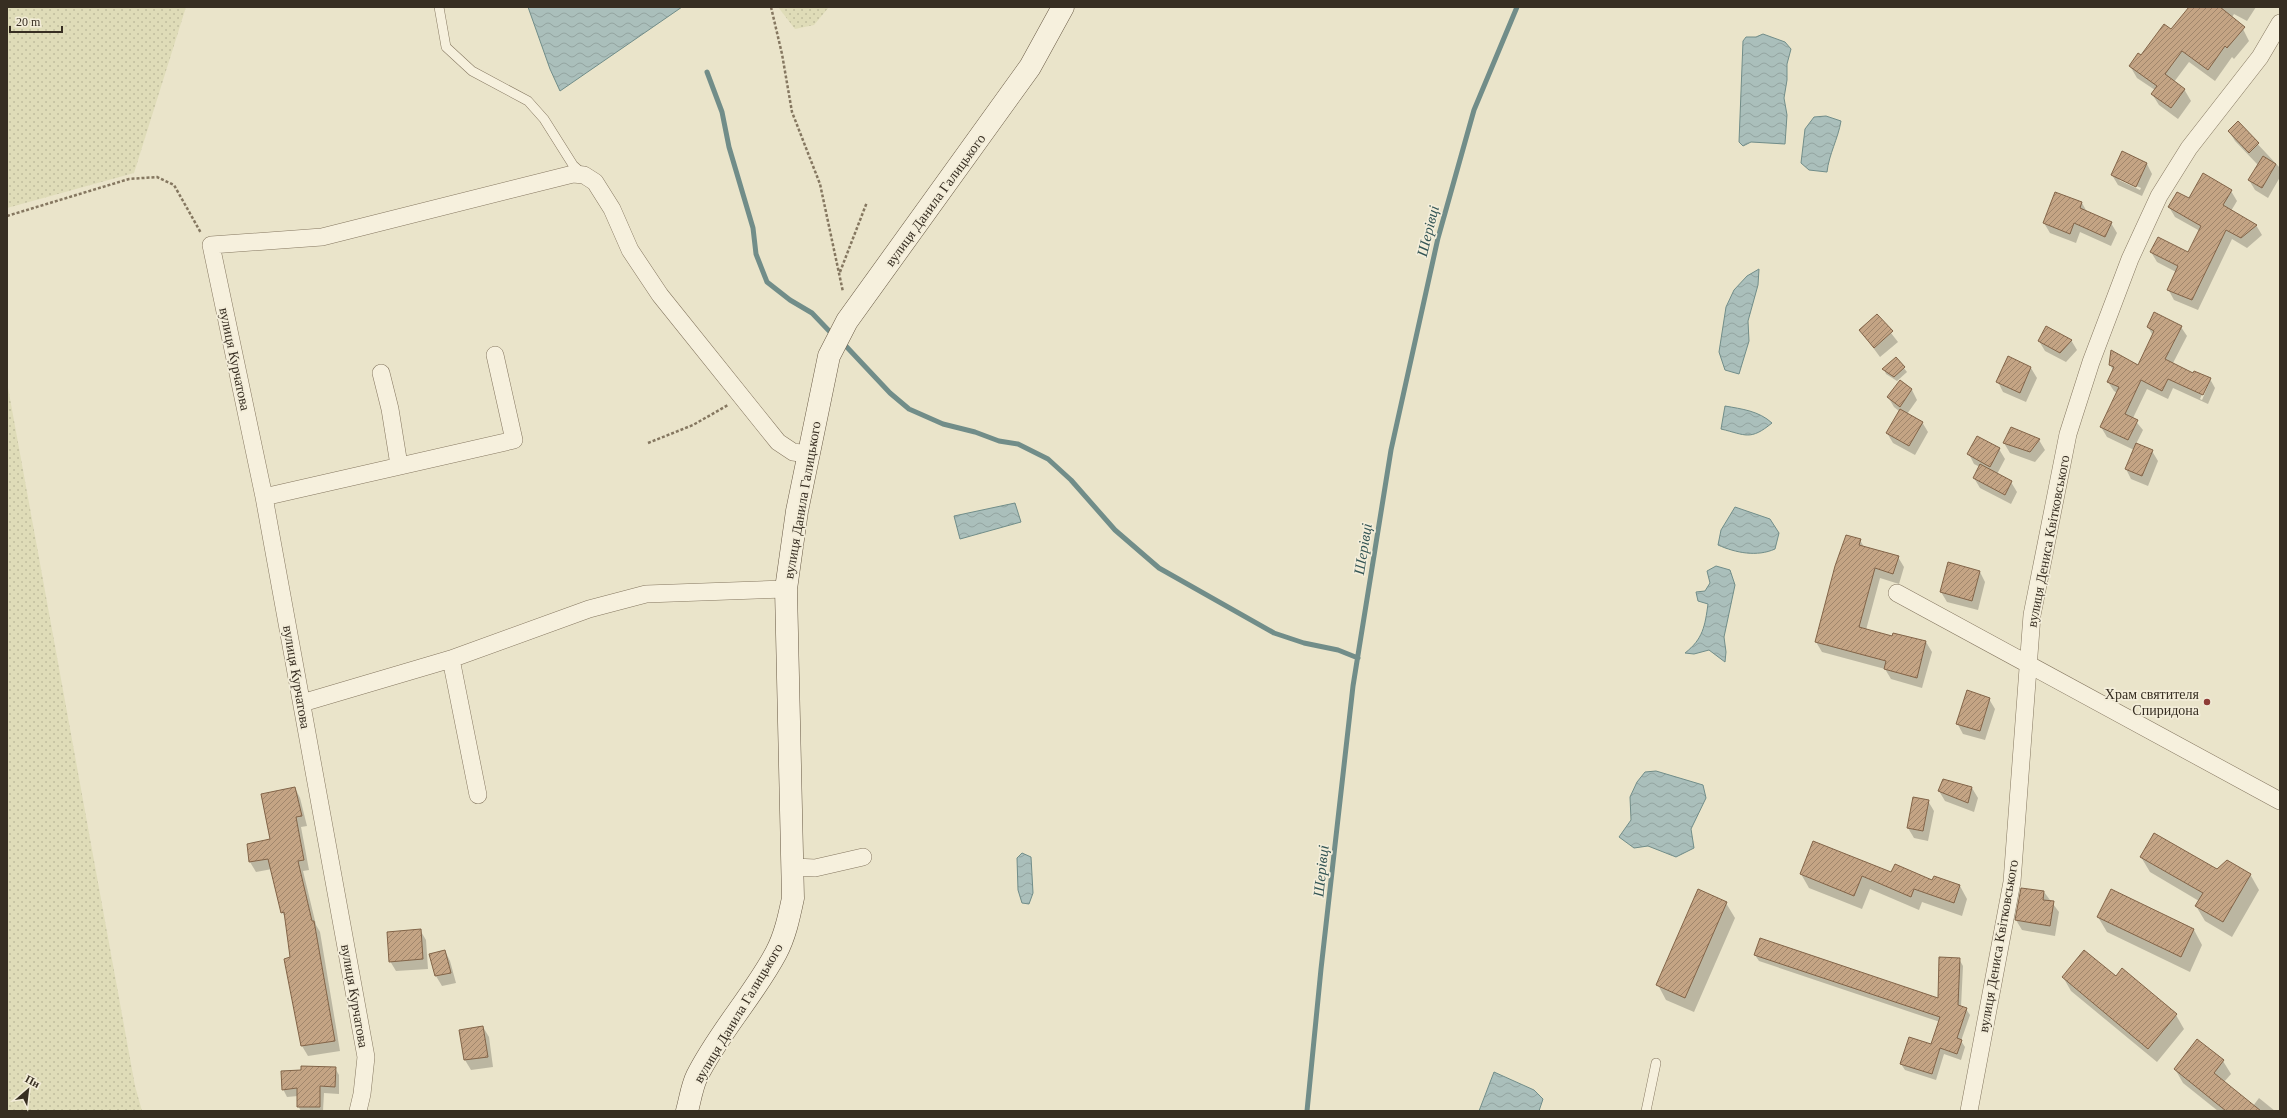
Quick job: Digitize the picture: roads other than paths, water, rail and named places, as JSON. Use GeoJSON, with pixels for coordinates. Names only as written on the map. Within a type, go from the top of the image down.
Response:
{"type":"FeatureCollection","features":[{"type":"Feature","properties":{"kind":"street","name":"вулиця Данила Галицького"},"geometry":{"type":"LineString","coordinates":[[687,1111],[697,1077],[726,1028],[755,987],[776,953],[788,925],[793,898],[794,867],[788,730],[786,589],[808,454],[829,356],[837,338],[853,312],[1030,67],[1063,7]]}},
{"type":"Feature","properties":{"kind":"street","name":"вулиця Дениса Квітковського"},"geometry":{"type":"LineString","coordinates":[[1969,1111],[1970,1097],[1993,992],[2012,882],[2027,662],[2032,615],[2068,434],[2091,362],[2130,259],[2159,196],[2190,148],[2260,57],[2280,23]]}},
{"type":"Feature","properties":{"kind":"street","name":"вулиця Курчатова"},"geometry":{"type":"LineString","coordinates":[[358,1111],[362,1094],[366,1057],[264,497],[211,245],[322,237],[573,174],[584,175]]}},
{"type":"Feature","properties":{"kind":"street"},"geometry":{"type":"LineString","coordinates":[[584,175],[595,182],[612,209],[630,250],[660,294],[778,442],[793,452],[808,454]]}},
{"type":"Feature","properties":{"kind":"street"},"geometry":{"type":"LineString","coordinates":[[264,497],[514,440],[495,355]]}},
{"type":"Feature","properties":{"kind":"street"},"geometry":{"type":"LineString","coordinates":[[380,373],[390,409],[399,465]]}},
{"type":"Feature","properties":{"kind":"street"},"geometry":{"type":"LineString","coordinates":[[302,703],[451,659],[589,609],[646,594],[786,589]]}},
{"type":"Feature","properties":{"kind":"street"},"geometry":{"type":"LineString","coordinates":[[1898,592],[2280,801]]}},
{"type":"Feature","properties":{"kind":"street"},"geometry":{"type":"LineString","coordinates":[[451,659],[478,796]]}},
{"type":"Feature","properties":{"kind":"street"},"geometry":{"type":"LineString","coordinates":[[794,867],[815,868],[862,858]]}},
{"type":"Feature","properties":{"kind":"lane"},"geometry":{"type":"LineString","coordinates":[[439,7],[446,47],[472,72],[528,101],[544,119],[573,165],[584,175]]}},
{"type":"Feature","properties":{"kind":"lane"},"geometry":{"type":"LineString","coordinates":[[1646,1111],[1656,1063]]}},
{"type":"Feature","properties":{"kind":"water"},"geometry":{"type":"Polygon","coordinates":[[[528,7],[682,7],[560,91],[550,69],[528,7]]]}},
{"type":"Feature","properties":{"kind":"water"},"geometry":{"type":"Polygon","coordinates":[[[1763,34],[1785,42],[1791,49],[1787,64],[1787,80],[1784,98],[1787,115],[1785,144],[1751,142],[1743,146],[1739,142],[1743,41],[1746,37],[1756,37],[1763,34]]]}},
{"type":"Feature","properties":{"kind":"water"},"geometry":{"type":"Polygon","coordinates":[[[1826,116],[1841,121],[1827,172],[1809,170],[1801,163],[1805,129],[1814,117],[1826,116]]]}},
{"type":"Feature","properties":{"kind":"water"},"geometry":{"type":"Polygon","coordinates":[[[1759,269],[1758,285],[1748,321],[1749,341],[1739,374],[1725,370],[1719,352],[1726,307],[1734,290],[1747,276],[1759,269]]]}},
{"type":"Feature","properties":{"kind":"water"},"geometry":{"type":"Polygon","coordinates":[[[1725,406],[1756,413],[1772,423],[1765,429],[1748,435],[1721,429],[1725,406]]]}},
{"type":"Feature","properties":{"kind":"water"},"geometry":{"type":"Polygon","coordinates":[[[1015,503],[1021,522],[960,539],[954,516],[1015,503]]]}},
{"type":"Feature","properties":{"kind":"water"},"geometry":{"type":"Polygon","coordinates":[[[1735,507],[1770,519],[1779,533],[1775,549],[1761,553],[1746,553],[1718,545],[1721,530],[1735,507]]]}},
{"type":"Feature","properties":{"kind":"water"},"geometry":{"type":"Polygon","coordinates":[[[1716,566],[1730,570],[1735,585],[1724,637],[1726,652],[1725,662],[1709,650],[1694,654],[1685,653],[1696,643],[1702,632],[1706,619],[1708,604],[1698,601],[1696,592],[1705,591],[1710,583],[1707,571],[1716,566]]]}},
{"type":"Feature","properties":{"kind":"water"},"geometry":{"type":"Polygon","coordinates":[[[1656,771],[1703,785],[1706,798],[1691,829],[1694,848],[1676,857],[1648,846],[1634,848],[1619,837],[1631,820],[1630,797],[1637,782],[1645,772],[1656,771]]]}},
{"type":"Feature","properties":{"kind":"water"},"geometry":{"type":"Polygon","coordinates":[[[1022,853],[1031,857],[1033,893],[1029,904],[1022,903],[1018,890],[1017,858],[1022,853]]]}},
{"type":"Feature","properties":{"kind":"water"},"geometry":{"type":"Polygon","coordinates":[[[1494,1072],[1534,1090],[1543,1099],[1539,1111],[1479,1111],[1494,1072]]]}},
{"type":"Feature","properties":{"kind":"waterway","name":"Шерівці"},"geometry":{"type":"LineString","coordinates":[[1307,1111],[1321,969],[1353,686],[1391,450],[1438,238],[1474,110],[1517,7]]}},
{"type":"Feature","properties":{"kind":"waterway"},"geometry":{"type":"LineString","coordinates":[[707,72],[722,112],[729,147],[753,228],[756,254],[767,282],[790,300],[812,313],[833,335]]}},
{"type":"Feature","properties":{"kind":"waterway"},"geometry":{"type":"LineString","coordinates":[[843,343],[890,393],[909,409],[943,424],[975,432],[999,441],[1018,444],[1048,459],[1071,480],[1115,530],[1159,568],[1274,633],[1304,643],[1338,650],[1358,658]]}},
{"type":"Feature","properties":{"kind":"place","name":"Храм святителя Спиридона"},"geometry":{"type":"Point","coordinates":[2207,702]}}]}
